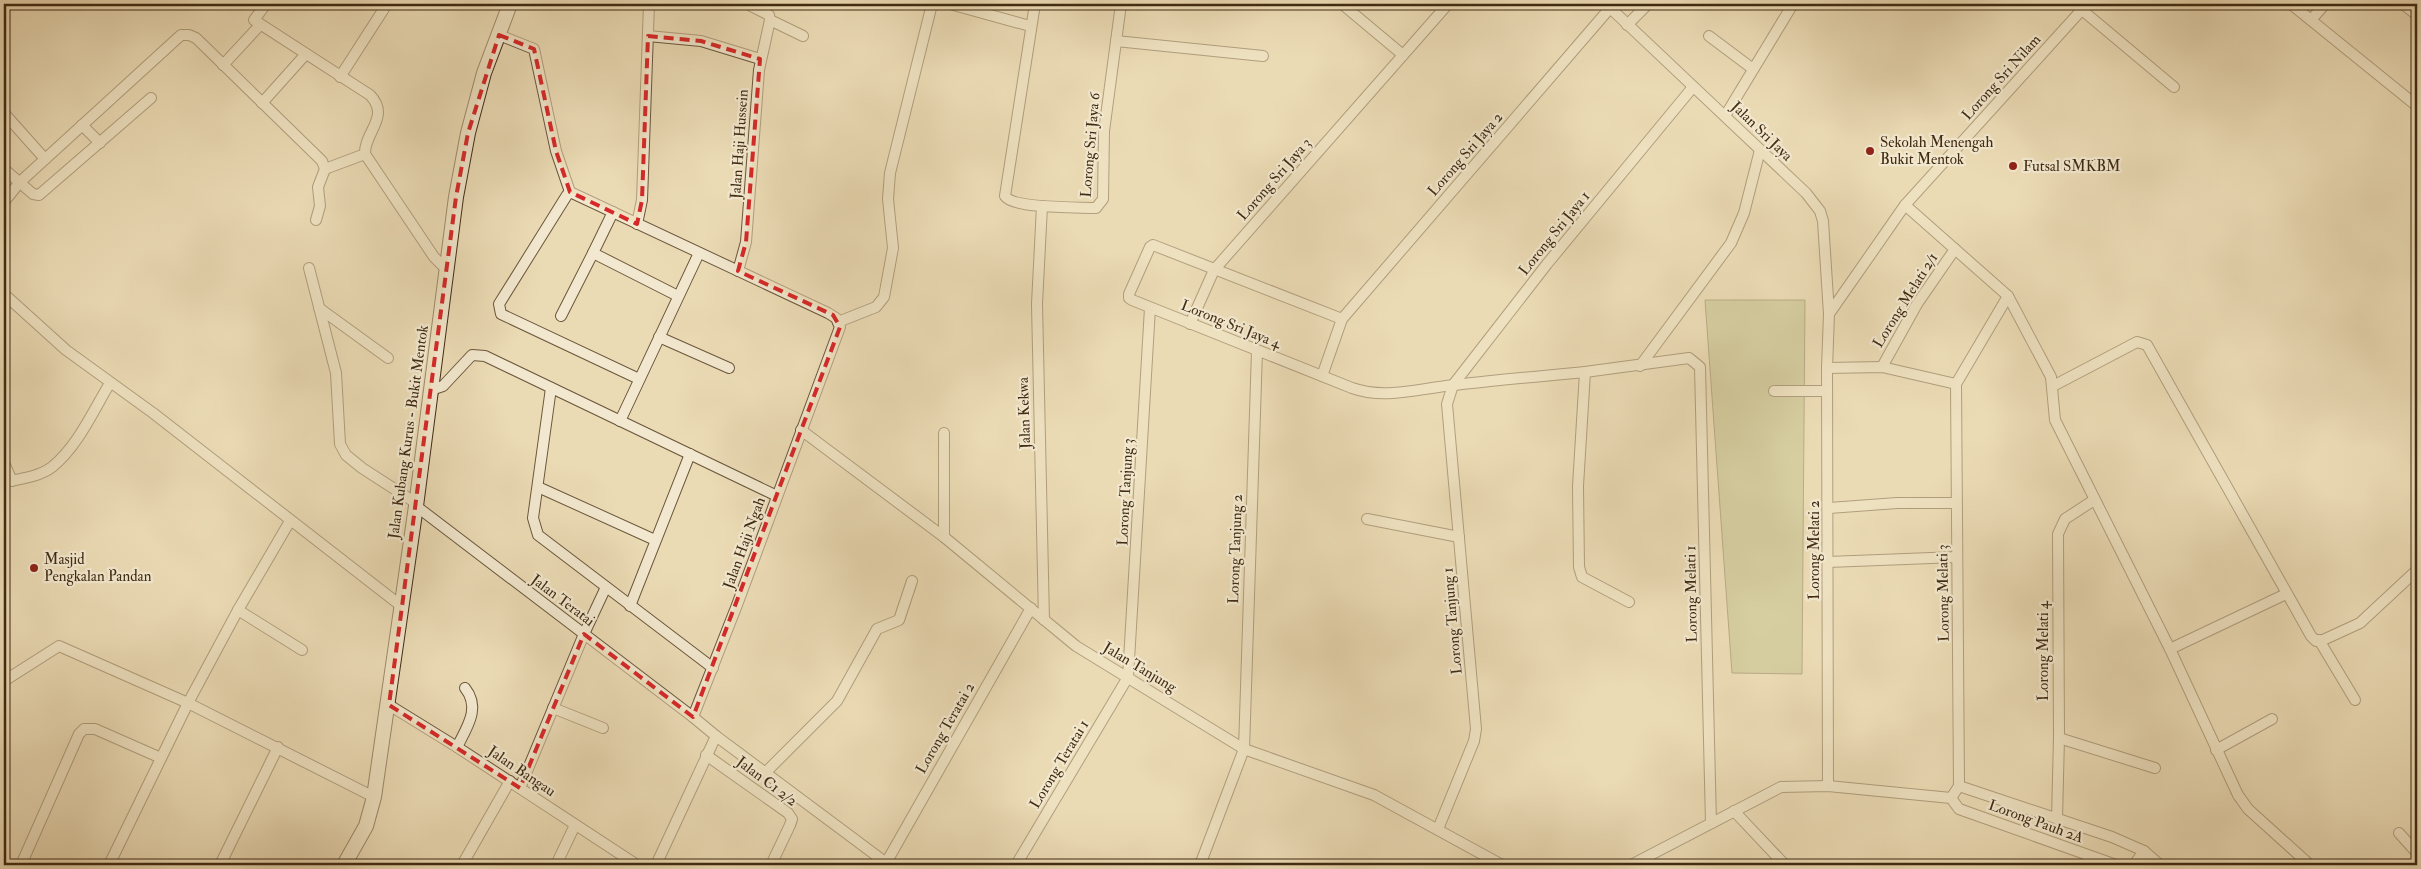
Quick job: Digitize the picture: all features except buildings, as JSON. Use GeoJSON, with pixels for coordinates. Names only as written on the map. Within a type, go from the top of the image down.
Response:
{"type":"FeatureCollection","features":[{"type":"Feature","properties":{"kind":"main road","name":"Jalan Kubang Kurus - Bukit Mentok"},"geometry":{"type":"LineString","coordinates":[[344,865],[366,826],[374,797],[388,705],[400,605],[416,505],[456,197],[468,133],[484,73],[509,7]]}},
{"type":"Feature","properties":{"kind":"street"},"geometry":{"type":"LineString","coordinates":[[266,4],[254,20],[370,96],[379,107],[378,116],[365,154]]}},
{"type":"Feature","properties":{"kind":"street"},"geometry":{"type":"LineString","coordinates":[[340,77],[387,4]]}},
{"type":"Feature","properties":{"kind":"street"},"geometry":{"type":"LineString","coordinates":[[639,216],[649,4]]}},
{"type":"Feature","properties":{"kind":"street"},"geometry":{"type":"LineString","coordinates":[[747,4],[769,15],[770,20],[803,36]]}},
{"type":"Feature","properties":{"kind":"street"},"geometry":{"type":"LineString","coordinates":[[500,31],[534,48],[556,152],[570,192],[613,212],[639,216],[699,253],[741,262],[828,313],[838,322],[879,305],[885,292],[893,248],[888,198],[890,173],[932,4]]}},
{"type":"Feature","properties":{"kind":"street"},"geometry":{"type":"LineString","coordinates":[[950,4],[1030,26]]}},
{"type":"Feature","properties":{"kind":"street","name":"Lorong Sri Jaya 6"},"geometry":{"type":"LineString","coordinates":[[1035,4],[1004,194],[1006,199],[1012,202],[1042,206],[1096,208],[1102,203],[1104,131],[1121,4]]}},
{"type":"Feature","properties":{"kind":"street"},"geometry":{"type":"LineString","coordinates":[[1342,4],[1403,55]]}},
{"type":"Feature","properties":{"kind":"street","name":"Lorong Sri Jaya 3"},"geometry":{"type":"LineString","coordinates":[[1190,324],[1214,270],[1448,4]]}},
{"type":"Feature","properties":{"kind":"street"},"geometry":{"type":"LineString","coordinates":[[1627,25],[1648,4]]}},
{"type":"Feature","properties":{"kind":"street"},"geometry":{"type":"LineString","coordinates":[[1725,116],[1793,4]]}},
{"type":"Feature","properties":{"kind":"street"},"geometry":{"type":"LineString","coordinates":[[2292,4],[2417,106]]}},
{"type":"Feature","properties":{"kind":"street"},"geometry":{"type":"LineString","coordinates":[[2311,20],[2325,4]]}},
{"type":"Feature","properties":{"kind":"street"},"geometry":{"type":"LineString","coordinates":[[2403,4],[2417,15]]}},
{"type":"Feature","properties":{"kind":"street","name":"Jalan Sri Jaya"},"geometry":{"type":"LineString","coordinates":[[1608,6],[1806,193],[1820,211],[1823,221],[1829,314]]}},
{"type":"Feature","properties":{"kind":"street","name":"Lorong Sri Jaya 2"},"geometry":{"type":"LineString","coordinates":[[1342,319],[1608,6]]}},
{"type":"Feature","properties":{"kind":"street"},"geometry":{"type":"LineString","coordinates":[[2085,7],[2174,87]]}},
{"type":"Feature","properties":{"kind":"street","name":"Lorong Sri Nilam"},"geometry":{"type":"LineString","coordinates":[[1829,314],[1905,205],[2085,7]]}},
{"type":"Feature","properties":{"kind":"street","name":"Jalan Haji Hussein"},"geometry":{"type":"LineString","coordinates":[[741,262],[760,58],[770,20]]}},
{"type":"Feature","properties":{"kind":"street"},"geometry":{"type":"LineString","coordinates":[[223,65],[260,24]]}},
{"type":"Feature","properties":{"kind":"street"},"geometry":{"type":"LineString","coordinates":[[4,202],[20,182],[180,35],[189,35],[196,38],[322,161],[325,169],[318,187],[320,206],[316,220]]}},
{"type":"Feature","properties":{"kind":"street"},"geometry":{"type":"LineString","coordinates":[[648,36],[688,38],[760,58]]}},
{"type":"Feature","properties":{"kind":"street"},"geometry":{"type":"LineString","coordinates":[[1709,36],[1753,69]]}},
{"type":"Feature","properties":{"kind":"street"},"geometry":{"type":"LineString","coordinates":[[1116,41],[1263,56]]}},
{"type":"Feature","properties":{"kind":"street"},"geometry":{"type":"LineString","coordinates":[[262,103],[305,55]]}},
{"type":"Feature","properties":{"kind":"street","name":"Lorong Sri Jaya 1"},"geometry":{"type":"LineString","coordinates":[[1447,404],[1452,385],[1547,264],[1693,87]]}},
{"type":"Feature","properties":{"kind":"street"},"geometry":{"type":"LineString","coordinates":[[4,170],[33,194],[39,195],[151,98]]}},
{"type":"Feature","properties":{"kind":"street"},"geometry":{"type":"LineString","coordinates":[[4,113],[45,159]]}},
{"type":"Feature","properties":{"kind":"street"},"geometry":{"type":"LineString","coordinates":[[82,125],[100,143]]}},
{"type":"Feature","properties":{"kind":"street"},"geometry":{"type":"LineString","coordinates":[[1640,366],[1731,243],[1744,213],[1760,150]]}},
{"type":"Feature","properties":{"kind":"street"},"geometry":{"type":"LineString","coordinates":[[365,154],[434,257],[446,269]]}},
{"type":"Feature","properties":{"kind":"street"},"geometry":{"type":"LineString","coordinates":[[325,169],[365,154]]}},
{"type":"Feature","properties":{"kind":"street"},"geometry":{"type":"LineString","coordinates":[[570,192],[499,304],[499,310],[501,314],[640,380]]}},
{"type":"Feature","properties":{"kind":"street"},"geometry":{"type":"LineString","coordinates":[[1905,205],[2008,296],[2051,377],[2055,420],[2170,649],[2216,750],[2243,803],[2310,865]]}},
{"type":"Feature","properties":{"kind":"street","name":"Jalan Kekwa"},"geometry":{"type":"LineString","coordinates":[[1042,206],[1037,304],[1044,620]]}},
{"type":"Feature","properties":{"kind":"street"},"geometry":{"type":"LineString","coordinates":[[561,316],[613,212]]}},
{"type":"Feature","properties":{"kind":"street","name":"Lorong Sri Jaya 4"},"geometry":{"type":"LineString","coordinates":[[1214,270],[1153,245],[1150,247],[1129,294],[1129,298],[1257,351],[1361,391],[1380,394],[1640,366],[1689,358],[1698,364]]}},
{"type":"Feature","properties":{"kind":"street","name":"Lorong Melati 2/1"},"geometry":{"type":"LineString","coordinates":[[1882,367],[1917,304],[1955,249]]}},
{"type":"Feature","properties":{"kind":"street"},"geometry":{"type":"LineString","coordinates":[[593,253],[678,296]]}},
{"type":"Feature","properties":{"kind":"street"},"geometry":{"type":"LineString","coordinates":[[620,420],[699,253]]}},
{"type":"Feature","properties":{"kind":"street","name":"Jalan Teratai"},"geometry":{"type":"LineString","coordinates":[[309,268],[336,373],[340,444],[346,455],[416,505],[693,717]]}},
{"type":"Feature","properties":{"kind":"street"},"geometry":{"type":"LineString","coordinates":[[1214,270],[1342,319],[1322,376]]}},
{"type":"Feature","properties":{"kind":"street"},"geometry":{"type":"LineString","coordinates":[[4,294],[53,339],[153,413],[400,605]]}},
{"type":"Feature","properties":{"kind":"street"},"geometry":{"type":"LineString","coordinates":[[1827,368],[1882,367],[1956,384],[2008,296]]}},
{"type":"Feature","properties":{"kind":"street"},"geometry":{"type":"LineString","coordinates":[[319,308],[388,358]]}},
{"type":"Feature","properties":{"kind":"street","name":"Lorong Tanjung 3"},"geometry":{"type":"LineString","coordinates":[[1128,678],[1150,308]]}},
{"type":"Feature","properties":{"kind":"street","name":"Lorong Melati 2"},"geometry":{"type":"LineString","coordinates":[[1828,786],[1829,508],[1827,368],[1829,314]]}},
{"type":"Feature","properties":{"kind":"street","name":"Jalan Haji Ngah"},"geometry":{"type":"LineString","coordinates":[[693,717],[838,334],[838,322]]}},
{"type":"Feature","properties":{"kind":"street"},"geometry":{"type":"LineString","coordinates":[[659,337],[729,368]]}},
{"type":"Feature","properties":{"kind":"street"},"geometry":{"type":"LineString","coordinates":[[2053,386],[2138,342],[2147,345],[2286,594],[2311,636],[2319,640],[2355,700]]}},
{"type":"Feature","properties":{"kind":"street","name":"Lorong Tanjung 2"},"geometry":{"type":"LineString","coordinates":[[1200,865],[1244,748],[1257,351]]}},
{"type":"Feature","properties":{"kind":"street"},"geometry":{"type":"LineString","coordinates":[[431,390],[443,386],[472,356],[485,356],[777,496]]}},
{"type":"Feature","properties":{"kind":"street","name":"Lorong Melati 1"},"geometry":{"type":"LineString","coordinates":[[1698,364],[1711,823]]}},
{"type":"Feature","properties":{"kind":"street"},"geometry":{"type":"LineString","coordinates":[[1585,372],[1578,486],[1578,567],[1582,577],[1629,602]]}},
{"type":"Feature","properties":{"kind":"street"},"geometry":{"type":"LineString","coordinates":[[4,463],[8,481],[29,477],[51,468],[70,448],[110,383]]}},
{"type":"Feature","properties":{"kind":"street","name":"Lorong Melati 3"},"geometry":{"type":"LineString","coordinates":[[1956,384],[1959,786]]}},
{"type":"Feature","properties":{"kind":"street"},"geometry":{"type":"LineString","coordinates":[[550,388],[533,518],[538,535],[713,668]]}},
{"type":"Feature","properties":{"kind":"street"},"geometry":{"type":"LineString","coordinates":[[1774,391],[1827,392]]}},
{"type":"Feature","properties":{"kind":"street","name":"Lorong Tanjung 1"},"geometry":{"type":"LineString","coordinates":[[1438,829],[1474,741],[1476,729],[1447,404]]}},
{"type":"Feature","properties":{"kind":"street","name":"Jalan Tanjung"},"geometry":{"type":"LineString","coordinates":[[802,430],[944,538],[1076,646],[1244,748],[1356,787],[1392,803],[1502,865]]}},
{"type":"Feature","properties":{"kind":"street"},"geometry":{"type":"LineString","coordinates":[[944,433],[944,538]]}},
{"type":"Feature","properties":{"kind":"street"},"geometry":{"type":"LineString","coordinates":[[630,606],[690,454]]}},
{"type":"Feature","properties":{"kind":"street"},"geometry":{"type":"LineString","coordinates":[[538,487],[656,540]]}},
{"type":"Feature","properties":{"kind":"street","name":"Lorong Melati 4"},"geometry":{"type":"LineString","coordinates":[[2057,819],[2059,738],[2058,534],[2065,519],[2094,500]]}},
{"type":"Feature","properties":{"kind":"street"},"geometry":{"type":"LineString","coordinates":[[1829,508],[1956,503]]}},
{"type":"Feature","properties":{"kind":"street"},"geometry":{"type":"LineString","coordinates":[[1367,519],[1460,537]]}},
{"type":"Feature","properties":{"kind":"street"},"geometry":{"type":"LineString","coordinates":[[109,865],[188,704],[238,610],[290,521]]}},
{"type":"Feature","properties":{"kind":"street"},"geometry":{"type":"LineString","coordinates":[[1828,562],[1957,557]]}},
{"type":"Feature","properties":{"kind":"street"},"geometry":{"type":"LineString","coordinates":[[2319,640],[2360,623],[2417,570]]}},
{"type":"Feature","properties":{"kind":"street"},"geometry":{"type":"LineString","coordinates":[[766,772],[837,701],[878,629],[899,620],[912,582]]}},
{"type":"Feature","properties":{"kind":"street"},"geometry":{"type":"LineString","coordinates":[[520,788],[584,634],[606,587]]}},
{"type":"Feature","properties":{"kind":"street"},"geometry":{"type":"LineString","coordinates":[[2170,649],[2286,594]]}},
{"type":"Feature","properties":{"kind":"street","name":"Lorong Teratai 2"},"geometry":{"type":"LineString","coordinates":[[887,864],[1031,608]]}},
{"type":"Feature","properties":{"kind":"street"},"geometry":{"type":"LineString","coordinates":[[238,610],[302,650]]}},
{"type":"Feature","properties":{"kind":"street"},"geometry":{"type":"LineString","coordinates":[[4,681],[50,650],[61,647],[278,747],[374,797]]}},
{"type":"Feature","properties":{"kind":"street","name":"Lorong Teratai 1"},"geometry":{"type":"LineString","coordinates":[[1016,865],[1128,678]]}},
{"type":"Feature","properties":{"kind":"street"},"geometry":{"type":"LineString","coordinates":[[457,747],[470,722],[474,708],[472,696],[466,688]]}},
{"type":"Feature","properties":{"kind":"street","name":"Jalan Bangau"},"geometry":{"type":"LineString","coordinates":[[388,705],[510,781],[637,865]]}},
{"type":"Feature","properties":{"kind":"street"},"geometry":{"type":"LineString","coordinates":[[553,708],[603,728]]}},
{"type":"Feature","properties":{"kind":"street"},"geometry":{"type":"LineString","coordinates":[[693,717],[887,864]]}},
{"type":"Feature","properties":{"kind":"street"},"geometry":{"type":"LineString","coordinates":[[2216,750],[2272,720]]}},
{"type":"Feature","properties":{"kind":"street"},"geometry":{"type":"LineString","coordinates":[[21,865],[68,759],[84,729],[95,729],[161,758]]}},
{"type":"Feature","properties":{"kind":"street"},"geometry":{"type":"LineString","coordinates":[[656,865],[716,736]]}},
{"type":"Feature","properties":{"kind":"street"},"geometry":{"type":"LineString","coordinates":[[2059,738],[2155,768]]}},
{"type":"Feature","properties":{"kind":"street"},"geometry":{"type":"LineString","coordinates":[[220,865],[278,747]]}},
{"type":"Feature","properties":{"kind":"street","name":"Jalan C1 2/2"},"geometry":{"type":"LineString","coordinates":[[706,755],[788,813],[792,818],[771,865]]}},
{"type":"Feature","properties":{"kind":"street"},"geometry":{"type":"LineString","coordinates":[[462,865],[510,781]]}},
{"type":"Feature","properties":{"kind":"street"},"geometry":{"type":"LineString","coordinates":[[1631,865],[1648,861],[1711,823],[1781,787],[1828,786],[1951,798],[1959,786],[2112,837],[2144,851],[2160,865]]}},
{"type":"Feature","properties":{"kind":"street","name":"Lorong Pauh 2A"},"geometry":{"type":"LineString","coordinates":[[1951,798],[1959,809],[2116,865]]}},
{"type":"Feature","properties":{"kind":"street"},"geometry":{"type":"LineString","coordinates":[[1734,811],[1784,865]]}},
{"type":"Feature","properties":{"kind":"street"},"geometry":{"type":"LineString","coordinates":[[556,865],[575,825]]}},
{"type":"Feature","properties":{"kind":"street"},"geometry":{"type":"LineString","coordinates":[[2399,833],[2417,853]]}},
{"type":"Feature","properties":{"kind":"street"},"geometry":{"type":"LineString","coordinates":[[2134,865],[2144,851]]}},
{"type":"Feature","properties":{"kind":"highlighted area"},"geometry":{"type":"Polygon","coordinates":[[[499,35],[534,49],[556,151],[570,192],[637,224],[642,200],[648,36],[701,41],[760,59],[746,242],[738,271],[833,315],[840,327],[693,717],[584,634],[520,788],[389,705],[456,197],[468,133],[499,35]]]}},
{"type":"Feature","properties":{"kind":"green space"},"geometry":{"type":"Polygon","coordinates":[[[1705,300],[1805,300],[1802,674],[1732,673],[1705,300]]]}},
{"type":"Feature","properties":{"kind":"place","name":"Sekolah Menengah Bukit Mentok"},"geometry":{"type":"Point","coordinates":[1870,151]}},
{"type":"Feature","properties":{"kind":"place","name":"Futsal SMKBM"},"geometry":{"type":"Point","coordinates":[2013,166]}},
{"type":"Feature","properties":{"kind":"place","name":"Masjid Pengkalan Pandan"},"geometry":{"type":"Point","coordinates":[34,568]}}]}
